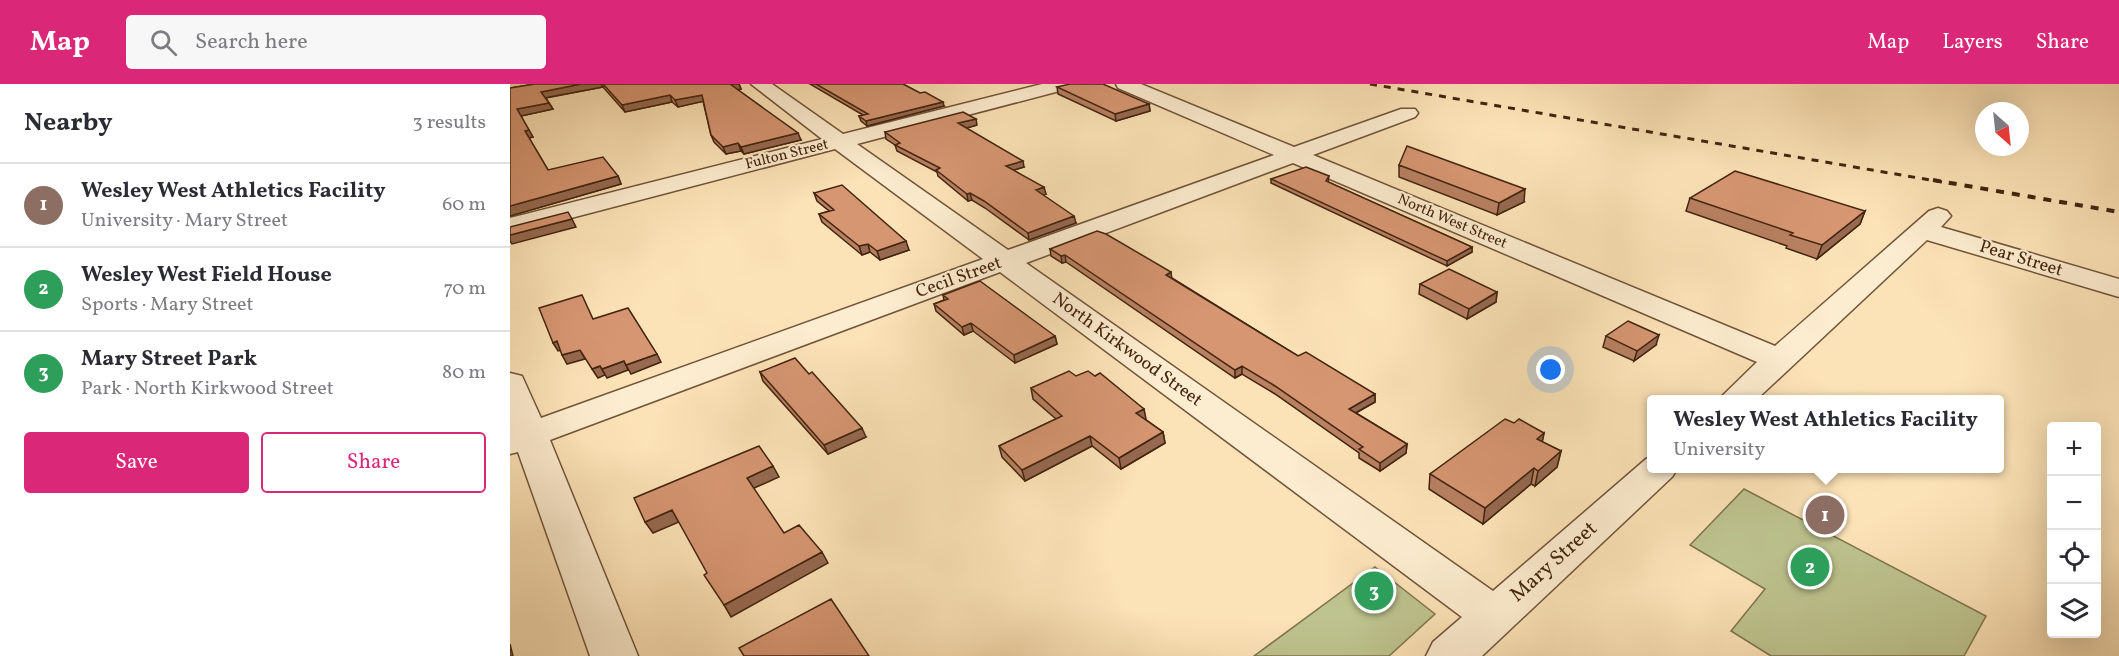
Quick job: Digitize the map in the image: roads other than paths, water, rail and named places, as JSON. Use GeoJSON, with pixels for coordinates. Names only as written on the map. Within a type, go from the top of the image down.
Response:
{"type":"FeatureCollection","features":[{"type":"Feature","properties":{"kind":"highway"},"geometry":{"type":"LineString","coordinates":[[510,88],[532,84]]}},
{"type":"Feature","properties":{"kind":"street","name":"North Kirkwood Street"},"geometry":{"type":"LineString","coordinates":[[760,84],[1494,616]]}},
{"type":"Feature","properties":{"kind":"street","name":"Fulton Street"},"geometry":{"type":"LineString","coordinates":[[510,226],[1064,84]]}},
{"type":"Feature","properties":{"kind":"street","name":"North West Street"},"geometry":{"type":"LineString","coordinates":[[1125,84],[1780,360]]}},
{"type":"Feature","properties":{"kind":"street","name":"Cecil Street"},"geometry":{"type":"LineString","coordinates":[[520,438],[1408,113]]}},
{"type":"Feature","properties":{"kind":"street","name":"Pear Street"},"geometry":{"type":"LineString","coordinates":[[1780,360],[1930,223],[2119,288]]}},
{"type":"Feature","properties":{"kind":"street"},"geometry":{"type":"LineString","coordinates":[[1741,395],[1780,360]]}},
{"type":"Feature","properties":{"kind":"street"},"geometry":{"type":"LineString","coordinates":[[510,383],[520,438],[614,656]]}},
{"type":"Feature","properties":{"kind":"street","name":"Mary Street"},"geometry":{"type":"LineString","coordinates":[[1450,656],[1653,473]]}},
{"type":"Feature","properties":{"kind":"railway"},"geometry":{"type":"LineString","coordinates":[[1370,84],[1942,182]]}},
{"type":"Feature","properties":{"kind":"railway"},"geometry":{"type":"LineString","coordinates":[[1933,180],[2119,212]]}},
{"type":"Feature","properties":{"kind":"place","name":"Wesley West Athletics Facility"},"geometry":{"type":"Point","coordinates":[1825,515]}},
{"type":"Feature","properties":{"kind":"place","name":"Wesley West Field House"},"geometry":{"type":"Point","coordinates":[1810,567]}},
{"type":"Feature","properties":{"kind":"place","name":"Mary Street Park"},"geometry":{"type":"Point","coordinates":[1374,591]}}]}
